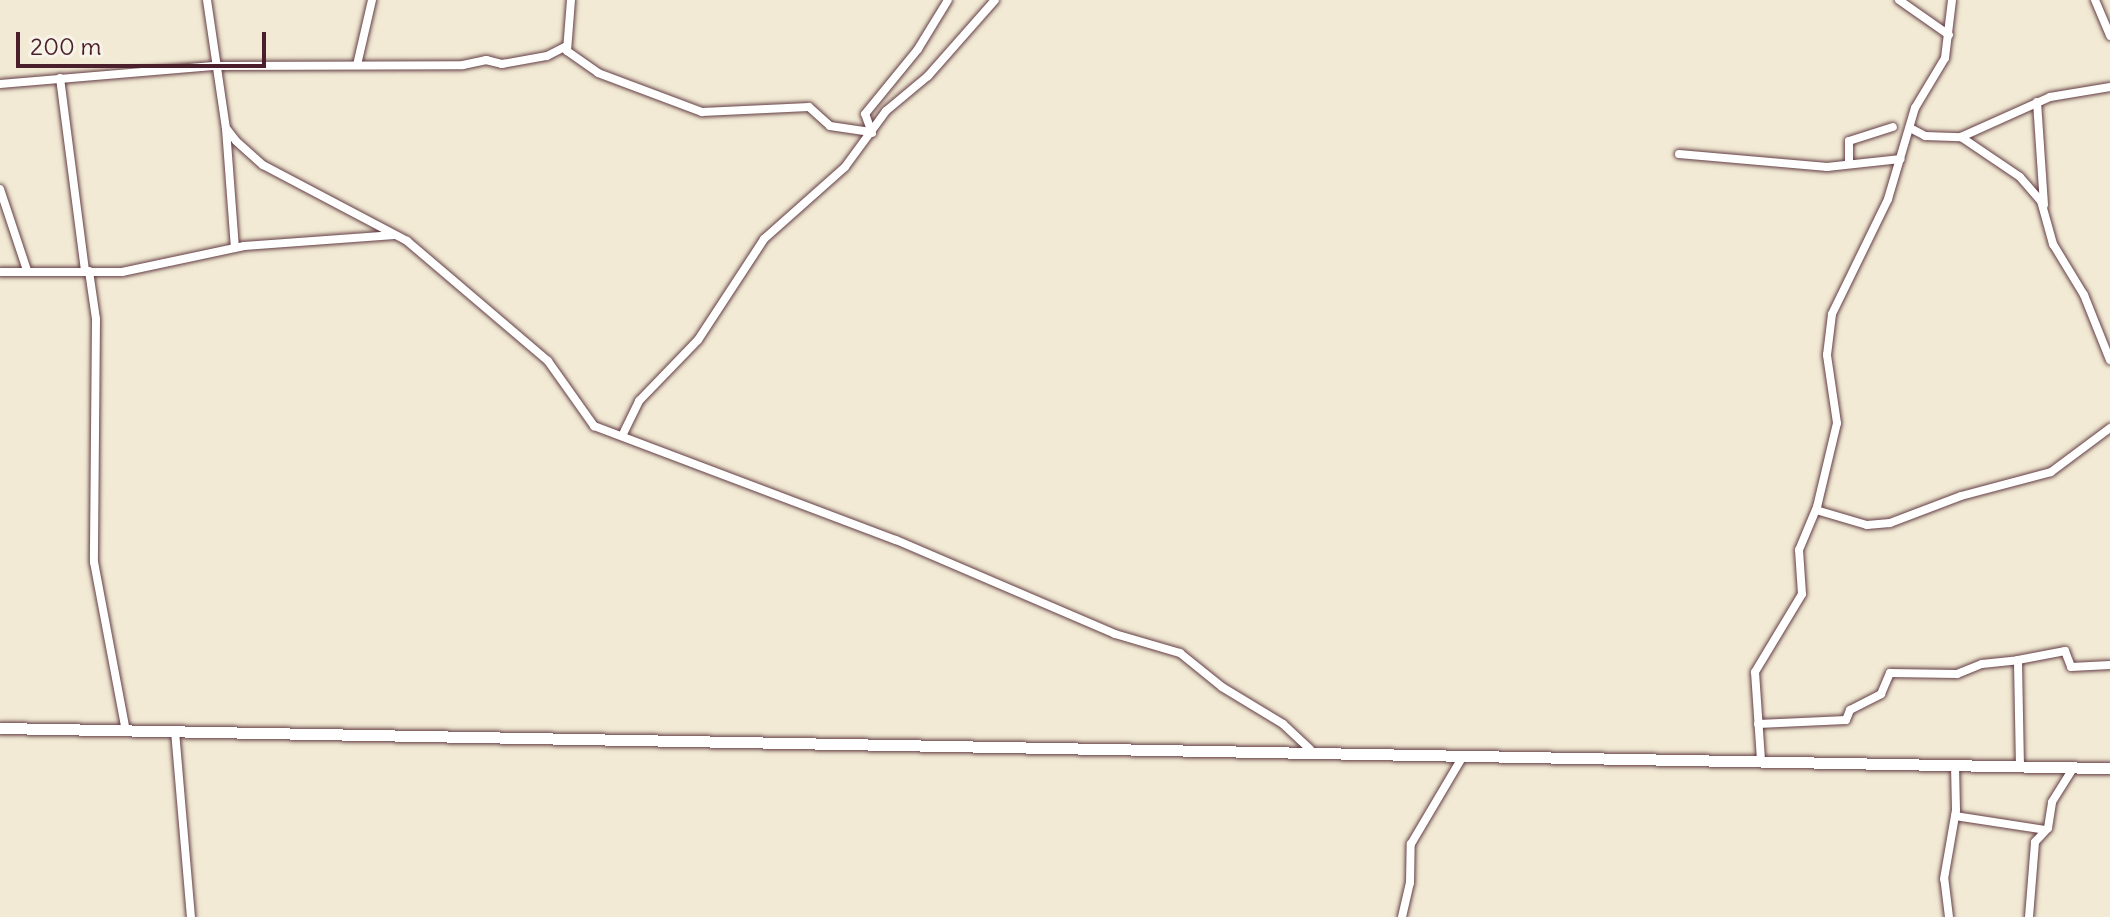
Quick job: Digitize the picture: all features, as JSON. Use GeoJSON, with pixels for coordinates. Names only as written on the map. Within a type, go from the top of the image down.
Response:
{"type":"FeatureCollection","features":[{"type":"Feature","properties":{"kind":"main road"},"geometry":{"type":"LineString","coordinates":[[0,728],[1310,749],[1463,756],[2110,768]]}},
{"type":"Feature","properties":{"kind":"street"},"geometry":{"type":"LineString","coordinates":[[207,0],[226,128],[235,248]]}},
{"type":"Feature","properties":{"kind":"street"},"geometry":{"type":"LineString","coordinates":[[357,65],[372,0]]}},
{"type":"Feature","properties":{"kind":"street"},"geometry":{"type":"LineString","coordinates":[[571,0],[568,54],[598,73],[691,110],[709,114],[809,107],[830,126],[871,132]]}},
{"type":"Feature","properties":{"kind":"street"},"geometry":{"type":"LineString","coordinates":[[871,132],[865,114],[918,49],[948,0]]}},
{"type":"Feature","properties":{"kind":"street"},"geometry":{"type":"LineString","coordinates":[[623,434],[639,401],[698,340],[764,239],[845,167],[886,111],[928,76],[995,0]]}},
{"type":"Feature","properties":{"kind":"street"},"geometry":{"type":"LineString","coordinates":[[1899,0],[1949,35]]}},
{"type":"Feature","properties":{"kind":"street"},"geometry":{"type":"LineString","coordinates":[[1761,760],[1755,672],[1801,599],[1799,550],[1816,510],[1839,413],[1827,366],[1832,314],[1878,224],[1912,129],[1915,108],[1945,58],[1952,0]]}},
{"type":"Feature","properties":{"kind":"street"},"geometry":{"type":"LineString","coordinates":[[2095,0],[2110,36]]}},
{"type":"Feature","properties":{"kind":"street"},"geometry":{"type":"LineString","coordinates":[[0,84],[216,66],[486,60],[502,64],[547,56],[567,46]]}},
{"type":"Feature","properties":{"kind":"street"},"geometry":{"type":"LineString","coordinates":[[60,78],[96,319],[94,562],[126,731]]}},
{"type":"Feature","properties":{"kind":"street"},"geometry":{"type":"LineString","coordinates":[[1912,129],[1925,136],[1961,137],[2066,92],[2110,87]]}},
{"type":"Feature","properties":{"kind":"street"},"geometry":{"type":"LineString","coordinates":[[2037,102],[2045,216],[2053,244],[2084,295],[2110,360]]}},
{"type":"Feature","properties":{"kind":"street"},"geometry":{"type":"LineString","coordinates":[[1849,162],[1849,141],[1893,127]]}},
{"type":"Feature","properties":{"kind":"street"},"geometry":{"type":"LineString","coordinates":[[226,128],[263,165],[395,235],[548,361],[594,426],[623,434],[896,540],[1115,634],[1180,653],[1222,687],[1283,724],[1310,749]]}},
{"type":"Feature","properties":{"kind":"street"},"geometry":{"type":"LineString","coordinates":[[1961,137],[2025,182],[2045,216]]}},
{"type":"Feature","properties":{"kind":"street"},"geometry":{"type":"LineString","coordinates":[[1679,154],[1827,167],[1849,162],[1901,159]]}},
{"type":"Feature","properties":{"kind":"street"},"geometry":{"type":"LineString","coordinates":[[0,189],[27,270]]}},
{"type":"Feature","properties":{"kind":"street"},"geometry":{"type":"LineString","coordinates":[[0,272],[122,272],[235,248],[395,235]]}},
{"type":"Feature","properties":{"kind":"street"},"geometry":{"type":"LineString","coordinates":[[1816,510],[1867,525],[1890,523],[1961,496],[2051,472],[2110,428]]}},
{"type":"Feature","properties":{"kind":"street"},"geometry":{"type":"LineString","coordinates":[[1758,724],[1846,720],[1850,710],[1881,694],[1890,673],[1957,674],[1982,664],[2061,650],[2071,667],[2110,665]]}},
{"type":"Feature","properties":{"kind":"street"},"geometry":{"type":"LineString","coordinates":[[2018,660],[2020,767]]}},
{"type":"Feature","properties":{"kind":"street"},"geometry":{"type":"LineString","coordinates":[[175,731],[191,917]]}},
{"type":"Feature","properties":{"kind":"street"},"geometry":{"type":"LineString","coordinates":[[1402,917],[1410,883],[1411,844],[1463,756]]}},
{"type":"Feature","properties":{"kind":"street"},"geometry":{"type":"LineString","coordinates":[[1949,917],[1944,879],[1955,816],[1955,765]]}},
{"type":"Feature","properties":{"kind":"street"},"geometry":{"type":"LineString","coordinates":[[2029,917],[2035,842],[2046,830],[2052,802],[2073,768]]}},
{"type":"Feature","properties":{"kind":"street"},"geometry":{"type":"LineString","coordinates":[[1955,816],[2046,830]]}}]}
